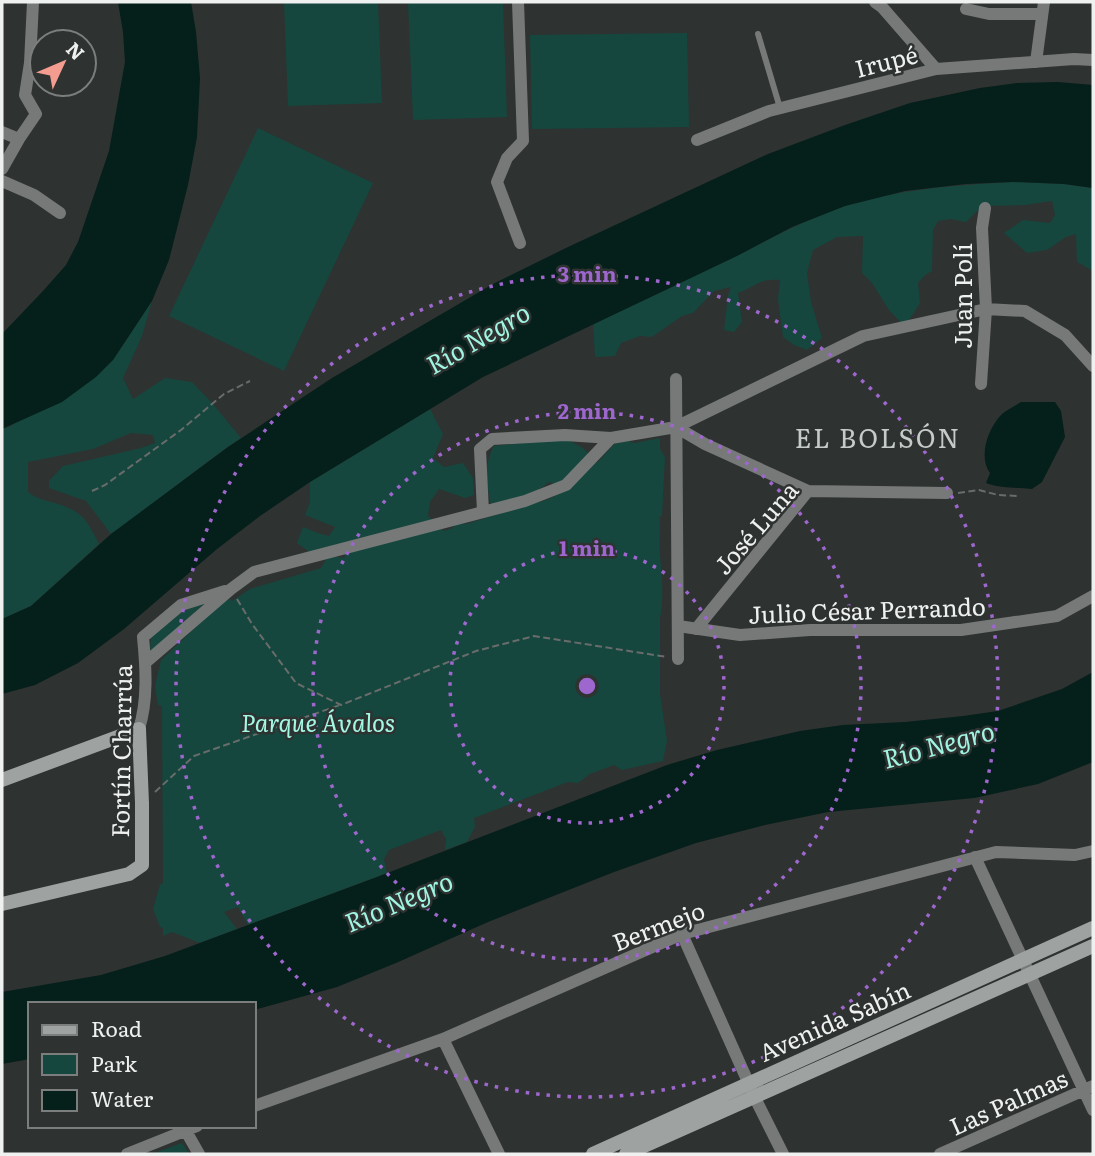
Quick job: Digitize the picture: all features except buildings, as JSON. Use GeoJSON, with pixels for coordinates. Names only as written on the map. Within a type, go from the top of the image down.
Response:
{"type":"FeatureCollection","features":[{"type":"Feature","properties":{"kind":"main road"},"geometry":{"type":"LineString","coordinates":[[2,780],[139,729]]}},
{"type":"Feature","properties":{"kind":"main road","name":"Fortín Charrúa"},"geometry":{"type":"LineString","coordinates":[[2,904],[129,874],[142,865],[139,729]]}},
{"type":"Feature","properties":{"kind":"main road","name":"Avenida Sabín"},"geometry":{"type":"LineString","coordinates":[[593,1154],[1093,928]]}},
{"type":"Feature","properties":{"kind":"main road","name":"Avenida Sabín"},"geometry":{"type":"LineString","coordinates":[[626,1154],[1093,946]]}},
{"type":"Feature","properties":{"kind":"street"},"geometry":{"type":"LineString","coordinates":[[2,169],[36,114],[25,95],[30,63],[33,2]]}},
{"type":"Feature","properties":{"kind":"street"},"geometry":{"type":"LineString","coordinates":[[518,2],[523,141],[507,158],[497,182],[520,243]]}},
{"type":"Feature","properties":{"kind":"street"},"geometry":{"type":"LineString","coordinates":[[881,3],[936,69]]}},
{"type":"Feature","properties":{"kind":"street"},"geometry":{"type":"LineString","coordinates":[[966,9],[989,14],[1043,8],[1036,62]]}},
{"type":"Feature","properties":{"kind":"street","name":"Irupé"},"geometry":{"type":"LineString","coordinates":[[697,140],[769,111],[936,69],[1093,60]]}},
{"type":"Feature","properties":{"kind":"street"},"geometry":{"type":"LineString","coordinates":[[2,132],[19,139]]}},
{"type":"Feature","properties":{"kind":"street"},"geometry":{"type":"LineString","coordinates":[[2,181],[34,195],[60,213]]}},
{"type":"Feature","properties":{"kind":"street","name":"Juan Polí"},"geometry":{"type":"LineString","coordinates":[[981,384],[986,309],[982,228],[985,208]]}},
{"type":"Feature","properties":{"kind":"street"},"geometry":{"type":"LineString","coordinates":[[483,512],[480,449],[492,439],[565,435],[611,438],[676,427],[863,335],[986,309],[1025,311],[1065,335],[1093,366]]}},
{"type":"Feature","properties":{"kind":"street"},"geometry":{"type":"LineString","coordinates":[[676,379],[678,659]]}},
{"type":"Feature","properties":{"kind":"street"},"geometry":{"type":"LineString","coordinates":[[676,427],[705,444],[808,491]]}},
{"type":"Feature","properties":{"kind":"street"},"geometry":{"type":"LineString","coordinates":[[145,663],[254,572],[525,501],[566,485],[611,438]]}},
{"type":"Feature","properties":{"kind":"street","name":"José Luna"},"geometry":{"type":"LineString","coordinates":[[696,629],[808,491],[947,493]]}},
{"type":"Feature","properties":{"kind":"street","name":"Fortín Charrúa"},"geometry":{"type":"LineString","coordinates":[[139,729],[144,711],[144,637],[181,605],[231,589]]}},
{"type":"Feature","properties":{"kind":"street","name":"Julio César Perrando"},"geometry":{"type":"LineString","coordinates":[[678,626],[740,635],[810,629],[961,630],[1057,616],[1093,596]]}},
{"type":"Feature","properties":{"kind":"street","name":"Bermejo"},"geometry":{"type":"LineString","coordinates":[[256,1105],[443,1039],[682,934],[996,852],[1075,855],[1093,851]]}},
{"type":"Feature","properties":{"kind":"street"},"geometry":{"type":"LineString","coordinates":[[975,857],[1022,960],[1089,1088],[1093,1110]]}},
{"type":"Feature","properties":{"kind":"street"},"geometry":{"type":"LineString","coordinates":[[682,934],[782,1154]]}},
{"type":"Feature","properties":{"kind":"street"},"geometry":{"type":"LineString","coordinates":[[443,1039],[499,1154]]}},
{"type":"Feature","properties":{"kind":"street","name":"Las Palmas"},"geometry":{"type":"LineString","coordinates":[[940,1154],[1089,1088]]}},
{"type":"Feature","properties":{"kind":"street"},"geometry":{"type":"LineString","coordinates":[[127,1154],[188,1128],[198,1154]]}},
{"type":"Feature","properties":{"kind":"lane"},"geometry":{"type":"LineString","coordinates":[[758,34],[780,108]]}},
{"type":"Feature","properties":{"kind":"path"},"geometry":{"type":"LineString","coordinates":[[92,491],[181,430],[224,394],[250,381]]}},
{"type":"Feature","properties":{"kind":"path"},"geometry":{"type":"LineString","coordinates":[[947,493],[979,490],[998,495],[1019,496]]}},
{"type":"Feature","properties":{"kind":"path"},"geometry":{"type":"LineString","coordinates":[[231,589],[252,624],[296,682],[341,705]]}},
{"type":"Feature","properties":{"kind":"path"},"geometry":{"type":"LineString","coordinates":[[142,803],[194,756],[341,705],[476,651],[534,636],[678,659]]}},
{"type":"Feature","properties":{"kind":"green space"},"geometry":{"type":"Polygon","coordinates":[[[284,2],[378,2],[382,103],[288,106],[284,2]]]}},
{"type":"Feature","properties":{"kind":"green space"},"geometry":{"type":"Polygon","coordinates":[[[408,2],[503,2],[507,117],[413,120],[408,2]]]}},
{"type":"Feature","properties":{"kind":"green space"},"geometry":{"type":"Polygon","coordinates":[[[687,33],[689,127],[532,129],[530,35],[687,33]]]}},
{"type":"Feature","properties":{"kind":"green space"},"geometry":{"type":"Polygon","coordinates":[[[258,128],[373,183],[284,371],[169,316],[258,128]]]}},
{"type":"Feature","properties":{"kind":"green space"},"geometry":{"type":"Polygon","coordinates":[[[1014,182],[1093,188],[1093,271],[1077,262],[1076,234],[1066,237],[1047,250],[1027,253],[1004,233],[1023,220],[1050,223],[1055,215],[1052,201],[982,206],[966,222],[951,219],[938,221],[933,230],[932,271],[918,283],[920,303],[905,327],[862,273],[863,236],[837,237],[813,250],[807,273],[811,302],[822,338],[807,350],[783,337],[778,299],[780,280],[773,280],[762,281],[738,293],[742,322],[734,332],[724,330],[731,287],[714,291],[693,313],[682,316],[652,337],[640,336],[621,343],[615,356],[595,357],[593,323],[816,217],[865,200],[907,192],[1014,182]]]}},
{"type":"Feature","properties":{"kind":"green space"},"geometry":{"type":"Polygon","coordinates":[[[152,301],[142,336],[123,378],[133,399],[165,378],[192,382],[241,438],[111,534],[86,501],[49,488],[49,481],[63,466],[155,443],[153,435],[131,433],[93,449],[28,462],[28,492],[78,513],[87,522],[99,544],[31,606],[2,619],[2,429],[113,360],[152,301]]]}},
{"type":"Feature","properties":{"kind":"green space","name":"Parque Ávalos"},"geometry":{"type":"Polygon","coordinates":[[[430,409],[443,434],[433,458],[444,467],[463,463],[473,478],[474,495],[465,498],[439,489],[430,502],[428,516],[444,531],[453,528],[457,522],[466,524],[549,499],[566,490],[549,482],[533,494],[491,504],[486,475],[494,446],[564,438],[583,448],[597,463],[614,444],[660,438],[660,449],[665,457],[660,516],[660,694],[667,741],[663,761],[622,770],[614,765],[590,774],[578,783],[568,782],[474,818],[475,827],[467,842],[445,850],[446,839],[441,830],[389,850],[384,859],[387,873],[248,925],[238,907],[224,912],[237,929],[200,943],[172,932],[163,936],[163,928],[160,927],[153,909],[163,883],[162,706],[158,705],[155,686],[161,660],[220,604],[230,599],[232,601],[250,589],[321,568],[328,556],[345,558],[343,550],[311,553],[297,543],[303,527],[329,536],[335,527],[305,515],[310,502],[310,482],[430,409]]]}},
{"type":"Feature","properties":{"kind":"green space"},"geometry":{"type":"Polygon","coordinates":[[[205,603],[150,652],[151,637],[183,611],[205,603]]]}},
{"type":"Feature","properties":{"kind":"green space"},"geometry":{"type":"Polygon","coordinates":[[[182,1143],[189,1154],[152,1154],[182,1143]]]}},
{"type":"Feature","properties":{"kind":"water"},"geometry":{"type":"Polygon","coordinates":[[[118,2],[191,2],[200,78],[197,137],[169,260],[152,301],[113,360],[96,377],[62,402],[2,429],[2,334],[66,265],[78,242],[109,151],[125,62],[118,2]]]}},
{"type":"Feature","properties":{"kind":"water","name":"Río Negro"},"geometry":{"type":"Polygon","coordinates":[[[1017,83],[1093,85],[1093,188],[1013,182],[905,191],[845,206],[792,227],[483,377],[310,482],[260,516],[124,629],[78,663],[35,685],[2,694],[2,619],[31,606],[111,534],[228,447],[332,378],[493,284],[768,154],[845,125],[910,103],[980,88],[1017,83]]]}},
{"type":"Feature","properties":{"kind":"water"},"geometry":{"type":"Polygon","coordinates":[[[1021,402],[1055,402],[1061,411],[1065,437],[1042,482],[1032,489],[986,483],[990,473],[986,466],[985,451],[992,428],[1001,415],[1021,402]]]}},
{"type":"Feature","properties":{"kind":"water","name":"Río Negro"},"geometry":{"type":"Polygon","coordinates":[[[1093,672],[1093,762],[1038,784],[974,798],[828,812],[696,843],[488,922],[337,987],[256,1009],[256,1002],[28,1002],[28,1059],[2,1064],[2,992],[101,975],[165,956],[667,765],[717,750],[800,731],[843,725],[905,722],[998,711],[1062,689],[1093,672]]]}},
{"type":"Feature","properties":{"kind":"district","name":"EL BOLSÓN"},"geometry":{"type":"Point","coordinates":[878,436]}}]}
